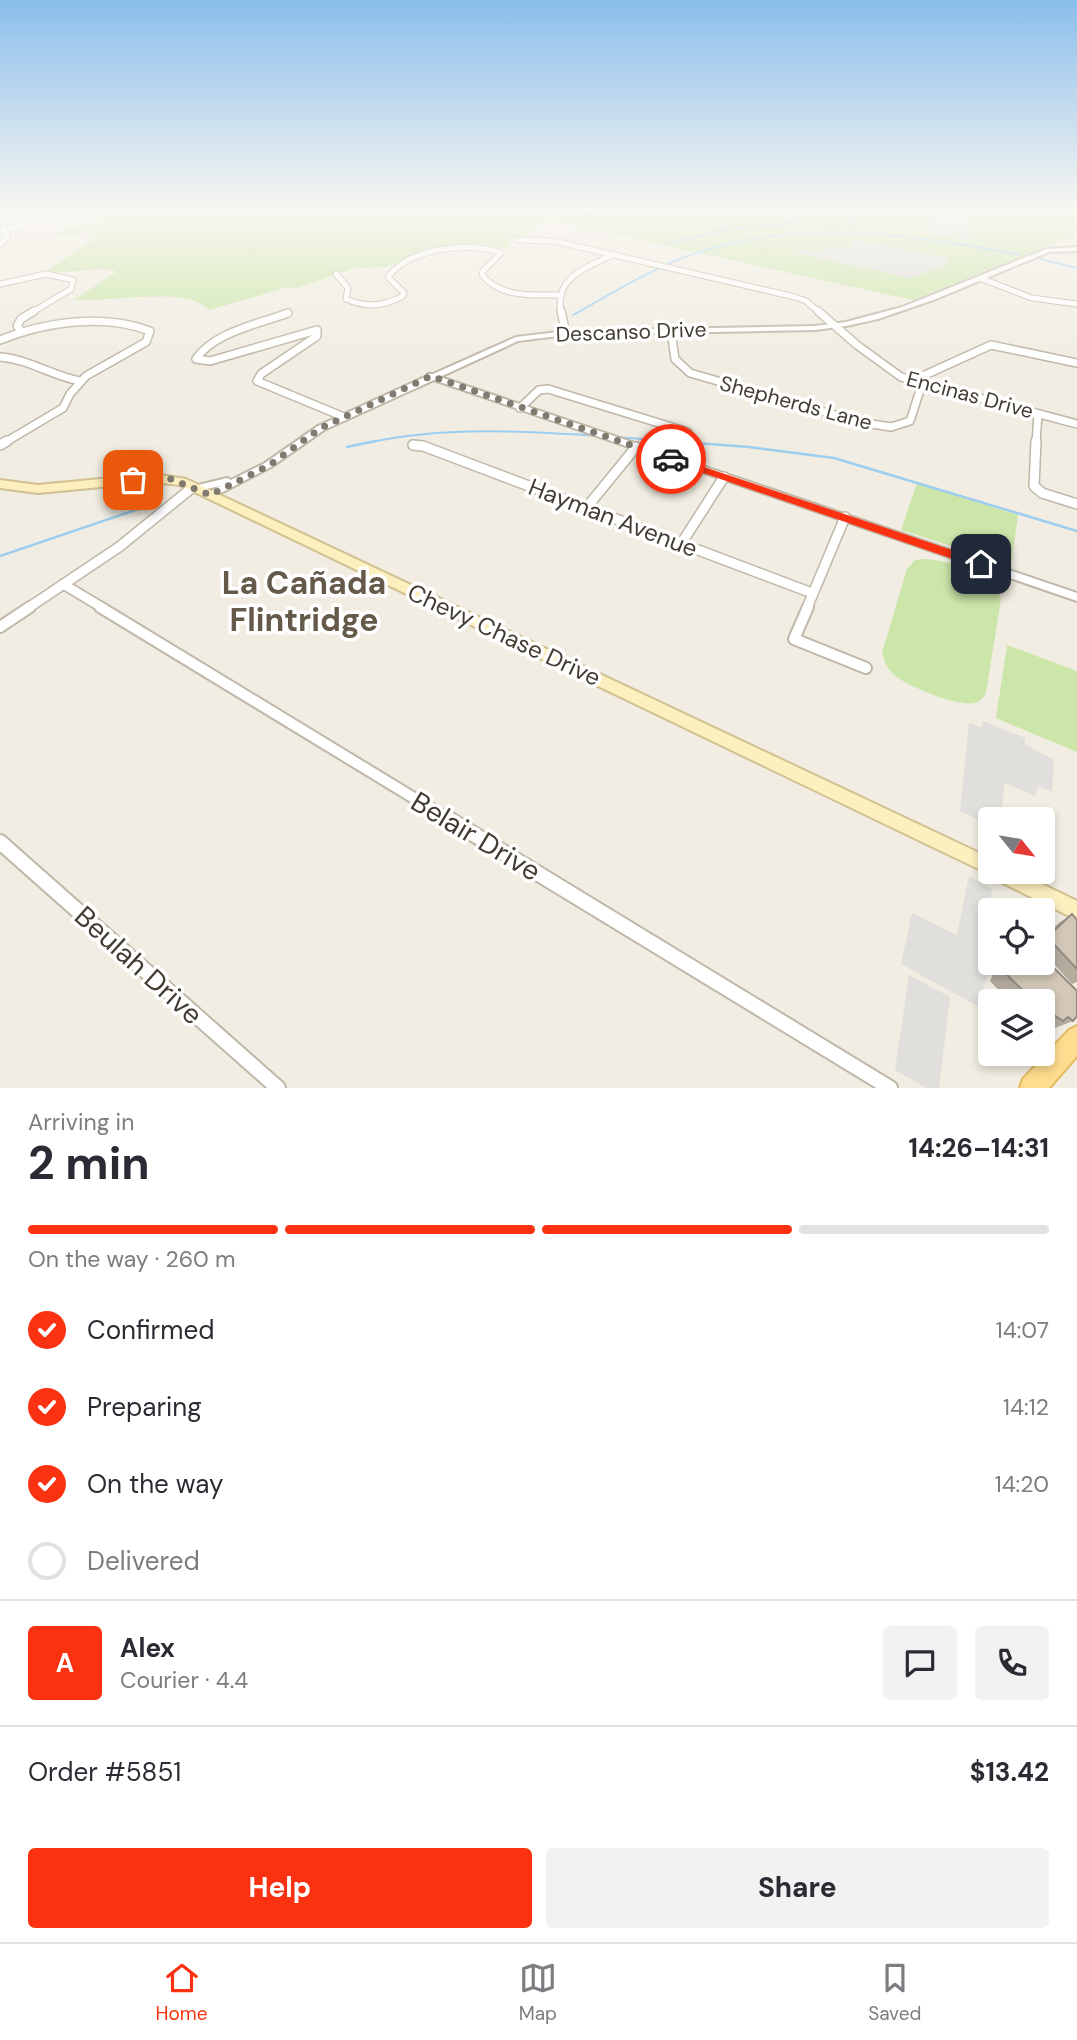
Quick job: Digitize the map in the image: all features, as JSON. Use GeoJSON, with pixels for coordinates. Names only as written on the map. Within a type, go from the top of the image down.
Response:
{"type":"FeatureCollection","features":[{"type":"Feature","properties":{"kind":"main road","name":"Chevy Chase Drive"},"geometry":{"type":"LineString","coordinates":[[0,484],[50,488],[162,478],[200,490],[978,861]]}},
{"type":"Feature","properties":{"kind":"main road"},"geometry":{"type":"LineString","coordinates":[[1023,884],[1077,911]]}},
{"type":"Feature","properties":{"kind":"main road"},"geometry":{"type":"LineString","coordinates":[[1032,1088],[1075,1045]]}},
{"type":"Feature","properties":{"kind":"street"},"geometry":{"type":"LineString","coordinates":[[335,274],[348,288],[346,299],[361,305],[379,306],[403,296],[404,293],[388,277],[399,264],[411,261]]}},
{"type":"Feature","properties":{"kind":"street"},"geometry":{"type":"LineString","coordinates":[[493,261],[482,275],[492,286],[512,293],[559,295]]}},
{"type":"Feature","properties":{"kind":"street"},"geometry":{"type":"LineString","coordinates":[[566,333],[559,295],[567,282],[603,261]]}},
{"type":"Feature","properties":{"kind":"street","name":"Encinas Drive"},"geometry":{"type":"LineString","coordinates":[[643,261],[806,301],[834,327],[899,376],[1077,424]]}},
{"type":"Feature","properties":{"kind":"street","name":"Descanso Drive"},"geometry":{"type":"LineString","coordinates":[[0,626],[200,490],[268,466],[313,432],[516,339],[566,333],[834,327],[884,316],[1022,261]]}},
{"type":"Feature","properties":{"kind":"street"},"geometry":{"type":"LineString","coordinates":[[0,284],[48,275],[62,275],[73,280],[71,289],[21,319],[17,326],[21,331]]}},
{"type":"Feature","properties":{"kind":"street"},"geometry":{"type":"LineString","coordinates":[[980,278],[1032,298],[1077,304]]}},
{"type":"Feature","properties":{"kind":"street"},"geometry":{"type":"LineString","coordinates":[[288,313],[212,344],[199,352],[196,359],[210,361],[317,330],[317,336],[261,374],[257,381],[344,417]]}},
{"type":"Feature","properties":{"kind":"street"},"geometry":{"type":"LineString","coordinates":[[0,340],[21,331],[97,322],[140,327],[150,331],[150,335],[140,346],[80,380],[63,408],[0,445]]}},
{"type":"Feature","properties":{"kind":"street","name":"Shepherds Lane"},"geometry":{"type":"LineString","coordinates":[[671,331],[675,359],[690,373],[859,422],[891,427],[910,421],[922,383]]}},
{"type":"Feature","properties":{"kind":"street"},"geometry":{"type":"LineString","coordinates":[[922,383],[925,375],[988,345],[1005,346],[1077,363]]}},
{"type":"Feature","properties":{"kind":"street"},"geometry":{"type":"LineString","coordinates":[[0,357],[24,359],[60,377],[80,380]]}},
{"type":"Feature","properties":{"kind":"street"},"geometry":{"type":"LineString","coordinates":[[431,376],[1077,597]]}},
{"type":"Feature","properties":{"kind":"street"},"geometry":{"type":"LineString","coordinates":[[520,408],[539,390],[548,389],[688,432]]}},
{"type":"Feature","properties":{"kind":"street"},"geometry":{"type":"LineString","coordinates":[[1038,414],[1034,486],[1042,493],[1077,504]]}},
{"type":"Feature","properties":{"kind":"street","name":"Hayman Avenue"},"geometry":{"type":"LineString","coordinates":[[413,445],[812,593]]}},
{"type":"Feature","properties":{"kind":"street"},"geometry":{"type":"LineString","coordinates":[[587,508],[636,447]]}},
{"type":"Feature","properties":{"kind":"street"},"geometry":{"type":"LineString","coordinates":[[200,490],[249,474]]}},
{"type":"Feature","properties":{"kind":"street"},"geometry":{"type":"LineString","coordinates":[[681,544],[724,477]]}},
{"type":"Feature","properties":{"kind":"street"},"geometry":{"type":"LineString","coordinates":[[845,517],[794,639],[866,668]]}},
{"type":"Feature","properties":{"kind":"street","name":"Belair Drive"},"geometry":{"type":"LineString","coordinates":[[63,584],[890,1088]]}},
{"type":"Feature","properties":{"kind":"street","name":"Beulah Drive"},"geometry":{"type":"LineString","coordinates":[[0,842],[278,1088]]}},
{"type":"Feature","properties":{"kind":"green space"},"geometry":{"type":"Polygon","coordinates":[[[61,261],[407,261],[386,267],[356,268],[294,289],[288,287],[209,310],[184,298],[74,300],[117,271],[101,269],[41,274],[61,261]]]}},
{"type":"Feature","properties":{"kind":"green space"},"geometry":{"type":"Polygon","coordinates":[[[734,261],[1010,261],[913,300],[734,261]]]}},
{"type":"Feature","properties":{"kind":"green space"},"geometry":{"type":"Polygon","coordinates":[[[917,483],[1018,515],[1011,565],[901,530],[917,483]]]}},
{"type":"Feature","properties":{"kind":"green space"},"geometry":{"type":"Polygon","coordinates":[[[923,559],[969,569],[989,582],[1001,599],[986,693],[976,702],[956,702],[919,689],[892,673],[882,653],[907,569],[915,560],[923,559]]]}},
{"type":"Feature","properties":{"kind":"green space"},"geometry":{"type":"Polygon","coordinates":[[[1007,645],[1077,671],[1077,752],[996,718],[1007,645]]]}},
{"type":"Feature","properties":{"kind":"shaded area"},"geometry":{"type":"Polygon","coordinates":[[[831,261],[947,261],[939,268],[910,278],[831,261]]]}},
{"type":"Feature","properties":{"kind":"shaded area"},"geometry":{"type":"Polygon","coordinates":[[[983,721],[1025,738],[1025,744],[1054,760],[1052,792],[1038,786],[1035,796],[1005,783],[1002,807],[978,807],[978,819],[960,811],[969,723],[981,727],[983,721]]]}},
{"type":"Feature","properties":{"kind":"shaded area"},"geometry":{"type":"Polygon","coordinates":[[[969,876],[978,881],[978,884],[992,889],[991,898],[978,898],[978,975],[988,975],[983,987],[986,989],[978,989],[978,1006],[901,964],[912,913],[957,935],[969,876]]]}},
{"type":"Feature","properties":{"kind":"shaded area"},"geometry":{"type":"Polygon","coordinates":[[[909,975],[950,997],[939,1088],[926,1088],[895,1070],[909,975]]]}},
{"type":"Feature","properties":{"kind":"building"},"geometry":{"type":"Polygon","coordinates":[[[1072,914],[1077,920],[1077,969],[1055,946],[1055,930],[1072,914]]]}},
{"type":"Feature","properties":{"kind":"building"},"geometry":{"type":"Polygon","coordinates":[[[1055,969],[1077,991],[1077,1016],[1073,1021],[1068,1017],[1063,1021],[1055,1016],[1055,989],[1022,989],[1007,975],[1055,975],[1055,969]]]}},
{"type":"Feature","properties":{"kind":"waterway"},"geometry":{"type":"LineString","coordinates":[[573,315],[675,261]]}},
{"type":"Feature","properties":{"kind":"waterway"},"geometry":{"type":"LineString","coordinates":[[1047,261],[1077,268]]}},
{"type":"Feature","properties":{"kind":"waterway"},"geometry":{"type":"LineString","coordinates":[[367,443],[454,432],[599,436]]}},
{"type":"Feature","properties":{"kind":"waterway"},"geometry":{"type":"LineString","coordinates":[[616,437],[693,443]]}},
{"type":"Feature","properties":{"kind":"waterway"},"geometry":{"type":"LineString","coordinates":[[347,447],[375,441]]}},
{"type":"Feature","properties":{"kind":"waterway"},"geometry":{"type":"LineString","coordinates":[[669,441],[749,447],[834,458],[1077,531]]}},
{"type":"Feature","properties":{"kind":"waterway"},"geometry":{"type":"LineString","coordinates":[[0,556],[156,503]]}},
{"type":"Feature","properties":{"kind":"way so far"},"geometry":{"type":"LineString","coordinates":[[133,480],[171,479],[210,495],[268,466],[321,428],[431,376],[671,459]]}},
{"type":"Feature","properties":{"kind":"district","name":"La Cañada Flintridge"},"geometry":{"type":"Point","coordinates":[304,602]}},
{"type":"Feature","properties":{"kind":"route"},"geometry":{"type":"LineString","coordinates":[[671,459],[981,564]]}}]}
